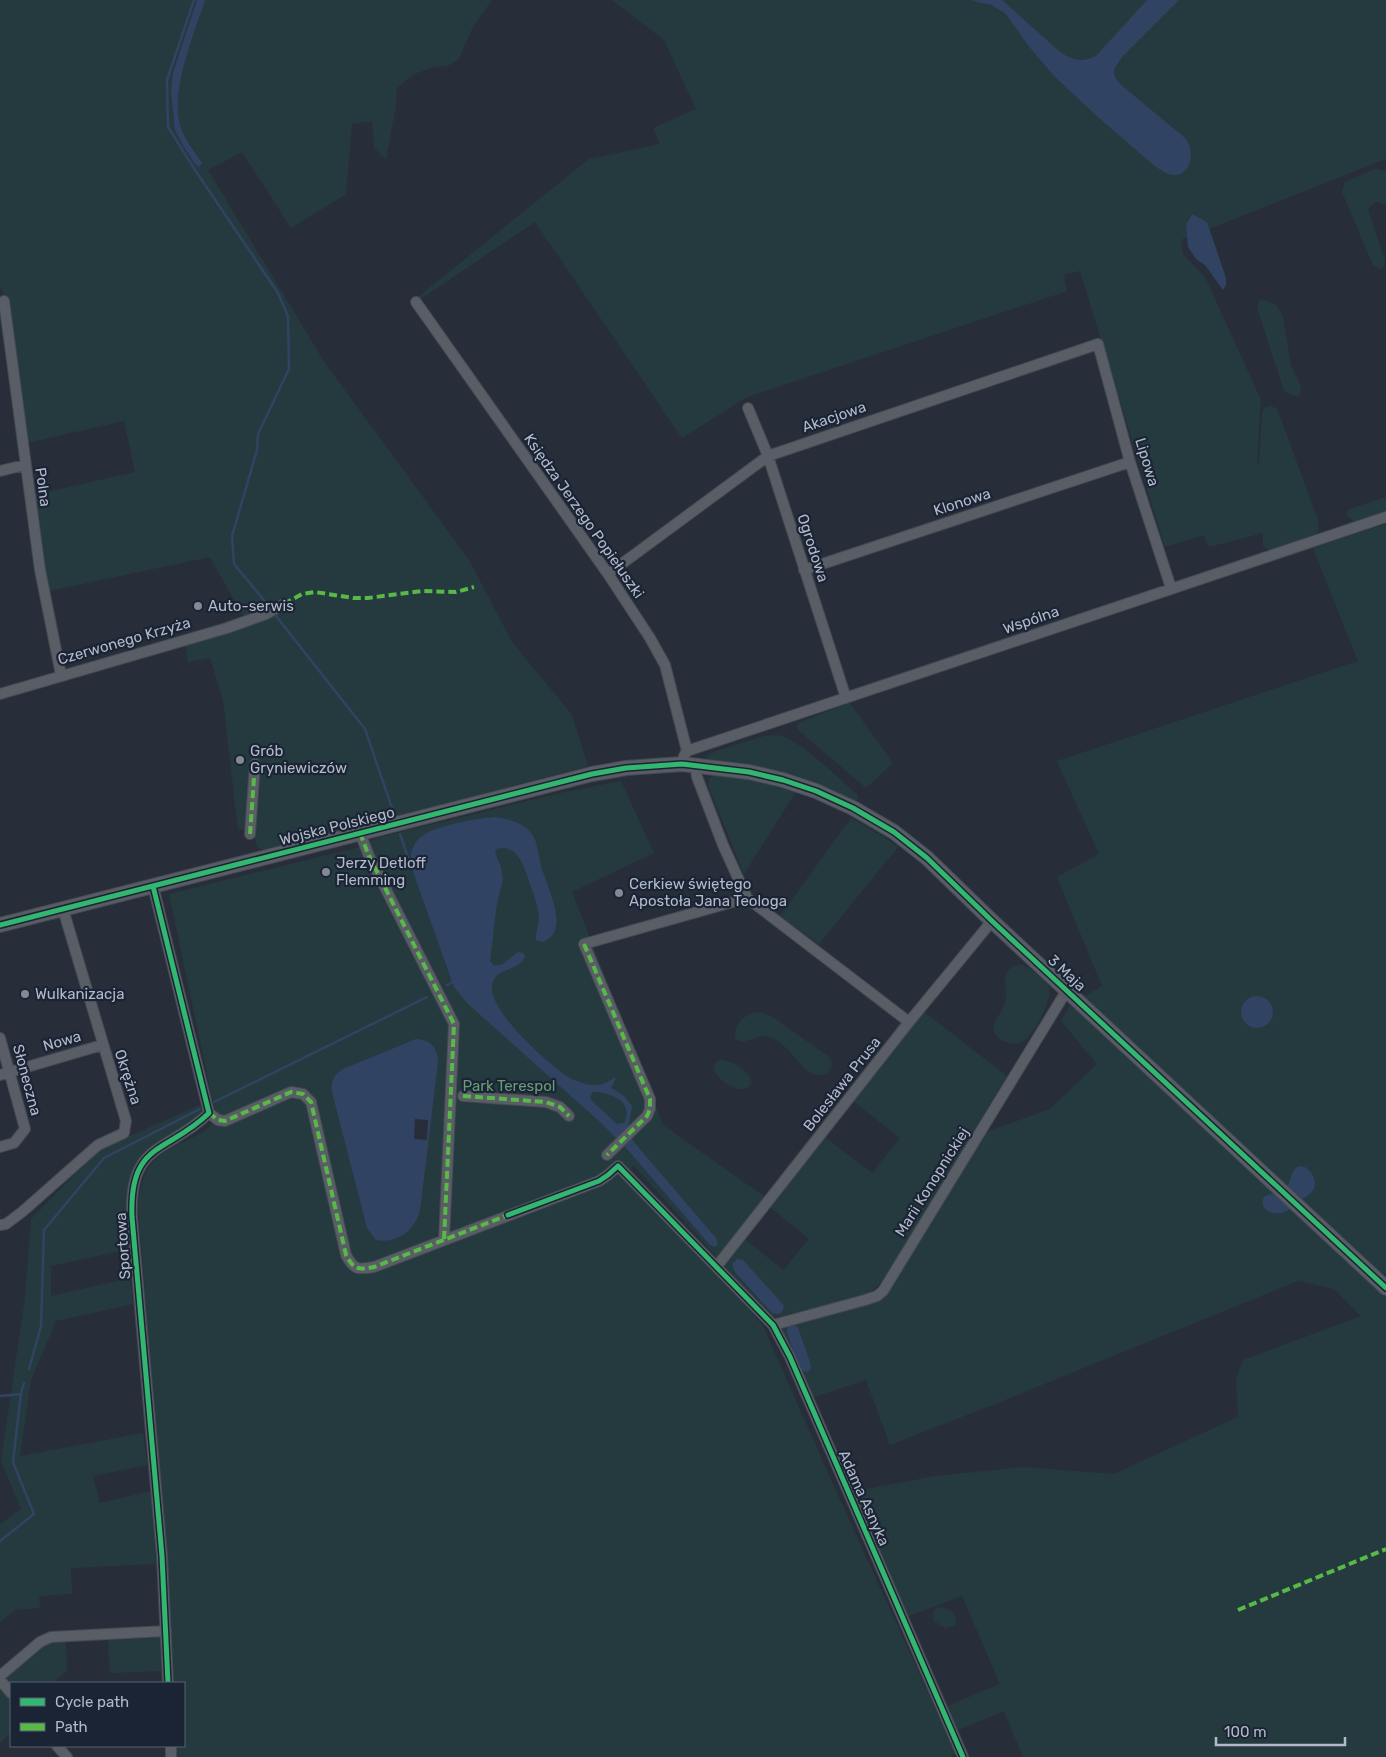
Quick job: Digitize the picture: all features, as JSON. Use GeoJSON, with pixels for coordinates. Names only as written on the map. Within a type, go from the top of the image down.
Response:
{"type":"FeatureCollection","features":[{"type":"Feature","properties":{"kind":"street","name":"Polna"},"geometry":{"type":"LineString","coordinates":[[4,301],[40,570],[61,675]]}},
{"type":"Feature","properties":{"kind":"street","name":"Księdza Jerzego Popiełuszki"},"geometry":{"type":"LineString","coordinates":[[416,302],[608,574],[665,665],[688,760],[747,898],[909,1022]]}},
{"type":"Feature","properties":{"kind":"street","name":"Akacjowa"},"geometry":{"type":"LineString","coordinates":[[608,574],[768,456],[1098,344]]}},
{"type":"Feature","properties":{"kind":"street","name":"Lipowa"},"geometry":{"type":"LineString","coordinates":[[1098,344],[1130,462],[1171,588]]}},
{"type":"Feature","properties":{"kind":"street","name":"Ogrodowa"},"geometry":{"type":"LineString","coordinates":[[748,408],[768,456],[846,698]]}},
{"type":"Feature","properties":{"kind":"street","name":"Klonowa"},"geometry":{"type":"LineString","coordinates":[[804,570],[1130,462]]}},
{"type":"Feature","properties":{"kind":"street"},"geometry":{"type":"LineString","coordinates":[[0,471],[25,465]]}},
{"type":"Feature","properties":{"kind":"street","name":"Wspólna"},"geometry":{"type":"LineString","coordinates":[[688,760],[846,698],[1386,517]]}},
{"type":"Feature","properties":{"kind":"street","name":"Czerwonego Krzyża"},"geometry":{"type":"LineString","coordinates":[[0,694],[228,628],[266,614],[284,604]]}},
{"type":"Feature","properties":{"kind":"street","name":"Wojska Polskiego"},"geometry":{"type":"LineString","coordinates":[[0,925],[592,774],[688,760]]}},
{"type":"Feature","properties":{"kind":"street","name":"3 Maja"},"geometry":{"type":"LineString","coordinates":[[688,760],[783,780],[816,791],[853,808],[894,832],[927,858],[992,921],[1386,1288]]}},
{"type":"Feature","properties":{"kind":"street"},"geometry":{"type":"LineString","coordinates":[[250,834],[255,764]]}},
{"type":"Feature","properties":{"kind":"street"},"geometry":{"type":"LineString","coordinates":[[153,886],[210,1113],[218,1120],[225,1121],[291,1092],[303,1094],[311,1102],[346,1255],[351,1265],[361,1270],[374,1267],[444,1240],[454,1024],[369,856],[360,833]]}},
{"type":"Feature","properties":{"kind":"street"},"geometry":{"type":"LineString","coordinates":[[607,1155],[647,1116],[650,1109],[650,1099],[584,944],[747,898]]}},
{"type":"Feature","properties":{"kind":"street","name":"Okrężna"},"geometry":{"type":"LineString","coordinates":[[0,1225],[6,1224],[22,1212],[98,1145],[124,1133],[126,1121],[63,909]]}},
{"type":"Feature","properties":{"kind":"street","name":"Bolesława Prusa"},"geometry":{"type":"LineString","coordinates":[[717,1266],[909,1022],[992,921]]}},
{"type":"Feature","properties":{"kind":"street","name":"Marii Konopnickiej"},"geometry":{"type":"LineString","coordinates":[[773,1324],[865,1300],[877,1296],[883,1290],[1067,990]]}},
{"type":"Feature","properties":{"kind":"street","name":"Słoneczna"},"geometry":{"type":"LineString","coordinates":[[0,1038],[4,1073],[25,1129],[14,1143],[0,1147]]}},
{"type":"Feature","properties":{"kind":"street","name":"Nowa"},"geometry":{"type":"LineString","coordinates":[[4,1073],[102,1045]]}},
{"type":"Feature","properties":{"kind":"street"},"geometry":{"type":"LineString","coordinates":[[463,1096],[546,1102],[560,1107],[569,1116]]}},
{"type":"Feature","properties":{"kind":"street","name":"Sportowa"},"geometry":{"type":"LineString","coordinates":[[168,1682],[162,1556],[132,1217],[132,1193],[138,1172],[150,1155],[200,1122],[210,1113]]}},
{"type":"Feature","properties":{"kind":"street","name":"Adama Asnyka"},"geometry":{"type":"LineString","coordinates":[[444,1240],[599,1181],[618,1166],[773,1324],[790,1357],[962,1757]]}},
{"type":"Feature","properties":{"kind":"street"},"geometry":{"type":"LineString","coordinates":[[0,1676],[40,1642],[51,1637],[166,1631]]}},
{"type":"Feature","properties":{"kind":"street"},"geometry":{"type":"LineString","coordinates":[[0,1680],[10,1692]]}},
{"type":"Feature","properties":{"kind":"street"},"geometry":{"type":"LineString","coordinates":[[58,1747],[67,1757]]}},
{"type":"Feature","properties":{"kind":"green space"},"geometry":{"type":"Polygon","coordinates":[[[0,0],[492,0],[473,27],[459,58],[450,65],[433,67],[412,75],[397,88],[396,106],[386,159],[374,148],[372,121],[352,124],[346,194],[291,228],[242,152],[208,170],[325,363],[469,560],[512,642],[572,715],[588,766],[268,850],[260,849],[256,844],[253,827],[238,830],[223,700],[210,658],[188,662],[185,643],[247,623],[210,557],[49,591],[34,495],[135,472],[124,421],[27,443],[6,300],[0,286],[0,0]]]}},
{"type":"Feature","properties":{"kind":"green space"},"geometry":{"type":"Polygon","coordinates":[[[612,0],[1386,0],[1386,159],[1181,240],[1183,254],[1205,277],[1261,400],[1257,461],[1259,465],[1262,413],[1264,408],[1268,406],[1278,411],[1318,520],[1319,530],[1316,534],[1273,550],[1268,550],[1263,545],[1263,533],[1209,547],[1204,535],[1165,547],[1080,271],[1064,275],[1067,291],[747,397],[682,438],[535,222],[416,302],[418,297],[589,159],[660,144],[653,128],[696,109],[664,40],[612,0]]]}},
{"type":"Feature","properties":{"kind":"green space"},"geometry":{"type":"Polygon","coordinates":[[[1375,169],[1386,171],[1386,205],[1378,202],[1374,203],[1368,210],[1385,260],[1384,265],[1380,269],[1373,265],[1342,192],[1345,182],[1375,169]]]}},
{"type":"Feature","properties":{"kind":"green space"},"geometry":{"type":"Polygon","coordinates":[[[1263,300],[1275,304],[1283,316],[1291,366],[1301,386],[1300,395],[1289,394],[1284,390],[1257,308],[1259,301],[1263,300]]]}},
{"type":"Feature","properties":{"kind":"green space"},"geometry":{"type":"Polygon","coordinates":[[[1386,497],[1386,511],[1356,521],[1347,516],[1347,511],[1350,509],[1386,497]]]}},
{"type":"Feature","properties":{"kind":"green space"},"geometry":{"type":"Polygon","coordinates":[[[1386,524],[1386,1273],[1383,1276],[1093,1006],[1085,996],[1102,986],[1057,877],[1099,854],[1057,761],[1358,661],[1313,548],[1386,524]]]}},
{"type":"Feature","properties":{"kind":"green space"},"geometry":{"type":"Polygon","coordinates":[[[850,703],[893,763],[866,788],[797,729],[797,725],[805,720],[850,703]]]}},
{"type":"Feature","properties":{"kind":"green space"},"geometry":{"type":"Polygon","coordinates":[[[779,735],[809,752],[858,796],[857,800],[789,774],[760,767],[718,762],[706,758],[710,753],[764,736],[779,735]]]}},
{"type":"Feature","properties":{"kind":"green space"},"geometry":{"type":"Polygon","coordinates":[[[716,774],[735,775],[797,790],[744,874],[709,788],[709,779],[716,774]]]}},
{"type":"Feature","properties":{"kind":"green space","name":"Park Terespol"},"geometry":{"type":"Polygon","coordinates":[[[621,781],[654,853],[572,892],[663,1125],[765,1197],[737,1233],[783,1270],[809,1239],[770,1207],[825,1137],[872,1173],[900,1138],[853,1101],[924,1012],[1007,1076],[919,1221],[923,1230],[983,1133],[1050,1109],[1097,1064],[1061,1021],[1071,1004],[1386,1297],[1386,1757],[1023,1757],[1004,1711],[956,1731],[945,1707],[1000,1684],[962,1596],[906,1617],[850,1492],[936,1476],[1023,1467],[1114,1474],[1238,1417],[1236,1379],[1243,1360],[1361,1316],[1334,1289],[1298,1281],[890,1445],[866,1380],[811,1398],[780,1329],[782,1325],[878,1301],[891,1287],[898,1273],[891,1268],[874,1289],[861,1298],[772,1318],[633,1165],[623,1179],[749,1309],[763,1326],[956,1754],[949,1757],[175,1757],[175,1747],[185,1747],[185,1682],[172,1682],[167,1566],[138,1204],[143,1179],[153,1162],[168,1150],[205,1131],[216,1117],[169,894],[360,847],[377,838],[560,793],[621,781]]]}},
{"type":"Feature","properties":{"kind":"green space"},"geometry":{"type":"Polygon","coordinates":[[[851,818],[898,847],[819,944],[780,916],[851,818]]]}},
{"type":"Feature","properties":{"kind":"green space"},"geometry":{"type":"Polygon","coordinates":[[[1022,965],[1044,981],[1049,988],[1048,1001],[1041,1018],[1026,1039],[1022,1042],[1010,1043],[1000,1039],[993,1029],[1005,1003],[1006,974],[1014,967],[1022,965]]]}},
{"type":"Feature","properties":{"kind":"green space"},"geometry":{"type":"Polygon","coordinates":[[[760,1012],[771,1016],[828,1056],[832,1064],[829,1072],[820,1075],[811,1073],[782,1044],[770,1037],[760,1036],[747,1041],[739,1041],[735,1038],[735,1032],[742,1019],[750,1014],[760,1012]]]}},
{"type":"Feature","properties":{"kind":"green space"},"geometry":{"type":"Polygon","coordinates":[[[720,1060],[732,1063],[745,1071],[751,1081],[750,1085],[740,1089],[727,1084],[721,1079],[714,1069],[715,1064],[720,1060]]]}},
{"type":"Feature","properties":{"kind":"green space"},"geometry":{"type":"Polygon","coordinates":[[[202,1104],[204,1112],[202,1115],[148,1152],[134,1174],[128,1198],[130,1249],[51,1266],[51,1296],[130,1278],[133,1304],[56,1321],[31,1380],[20,1456],[143,1433],[147,1465],[93,1476],[100,1503],[151,1491],[156,1564],[71,1568],[72,1594],[39,1596],[40,1608],[15,1610],[0,1622],[0,1524],[21,1509],[1,1461],[25,1298],[31,1219],[100,1149],[202,1104]]]}},
{"type":"Feature","properties":{"kind":"green space"},"geometry":{"type":"Polygon","coordinates":[[[940,1607],[954,1614],[956,1623],[954,1626],[945,1628],[934,1621],[934,1610],[940,1607]]]}},
{"type":"Feature","properties":{"kind":"green space"},"geometry":{"type":"Polygon","coordinates":[[[160,1638],[161,1671],[110,1673],[108,1640],[160,1638]]]}},
{"type":"Feature","properties":{"kind":"green space"},"geometry":{"type":"Polygon","coordinates":[[[66,1642],[67,1671],[53,1682],[10,1682],[10,1684],[5,1678],[35,1652],[49,1644],[66,1642]]]}},
{"type":"Feature","properties":{"kind":"green space"},"geometry":{"type":"Polygon","coordinates":[[[0,1688],[10,1700],[10,1733],[0,1743],[0,1688]]]}},
{"type":"Feature","properties":{"kind":"water"},"geometry":{"type":"Polygon","coordinates":[[[197,0],[205,0],[185,62],[178,96],[178,111],[184,135],[202,163],[199,167],[195,164],[175,130],[171,91],[173,73],[197,0]]]}},
{"type":"Feature","properties":{"kind":"water"},"geometry":{"type":"Polygon","coordinates":[[[971,0],[1002,0],[1060,52],[1073,59],[1082,60],[1096,56],[1147,0],[1179,0],[1122,57],[1114,70],[1115,77],[1120,84],[1185,138],[1191,152],[1190,161],[1186,169],[1180,174],[1175,175],[1156,167],[1053,75],[1027,44],[1006,14],[990,4],[971,0]]]}},
{"type":"Feature","properties":{"kind":"water"},"geometry":{"type":"Polygon","coordinates":[[[1192,214],[1207,222],[1226,278],[1226,285],[1223,290],[1205,265],[1196,259],[1188,247],[1186,223],[1192,214]]]}},
{"type":"Feature","properties":{"kind":"water"},"geometry":{"type":"Polygon","coordinates":[[[496,817],[515,822],[528,830],[533,836],[555,907],[556,928],[551,936],[543,942],[536,940],[539,913],[524,867],[516,854],[511,850],[505,848],[497,849],[495,853],[501,867],[503,879],[497,903],[490,961],[493,965],[500,965],[518,952],[523,953],[525,956],[523,961],[515,967],[497,975],[494,979],[492,990],[496,1003],[517,1032],[565,1075],[589,1085],[602,1084],[616,1078],[611,1088],[624,1096],[632,1106],[628,1129],[633,1141],[716,1238],[718,1244],[715,1247],[710,1245],[627,1149],[600,1122],[467,1003],[454,987],[411,866],[411,855],[417,840],[431,831],[457,823],[496,817]],[[593,1092],[590,1097],[592,1101],[617,1124],[624,1123],[627,1116],[624,1104],[614,1096],[593,1092]]]}},
{"type":"Feature","properties":{"kind":"water"},"geometry":{"type":"Polygon","coordinates":[[[1257,996],[1268,1001],[1273,1012],[1268,1023],[1257,1028],[1246,1023],[1241,1012],[1246,1001],[1257,996]]]}},
{"type":"Feature","properties":{"kind":"water"},"geometry":{"type":"Polygon","coordinates":[[[416,1039],[426,1041],[435,1048],[438,1062],[420,1211],[414,1225],[398,1238],[384,1241],[376,1240],[367,1228],[333,1096],[332,1084],[336,1074],[343,1069],[416,1039]]]}},
{"type":"Feature","properties":{"kind":"water"},"geometry":{"type":"Polygon","coordinates":[[[1299,1166],[1311,1172],[1315,1181],[1314,1189],[1288,1210],[1273,1213],[1266,1210],[1263,1204],[1264,1197],[1285,1188],[1289,1184],[1292,1173],[1299,1166]]]}},
{"type":"Feature","properties":{"kind":"water"},"geometry":{"type":"Polygon","coordinates":[[[737,1259],[743,1260],[780,1301],[784,1306],[782,1312],[778,1314],[772,1313],[735,1272],[732,1264],[737,1259]]]}},
{"type":"Feature","properties":{"kind":"water"},"geometry":{"type":"Polygon","coordinates":[[[794,1324],[798,1328],[810,1362],[811,1368],[808,1372],[802,1371],[799,1368],[787,1332],[788,1325],[794,1324]]]}},
{"type":"Feature","properties":{"kind":"pier"},"geometry":{"type":"Polygon","coordinates":[[[415,1119],[428,1120],[427,1140],[414,1139],[415,1119]]]}},
{"type":"Feature","properties":{"kind":"waterway"},"geometry":{"type":"LineString","coordinates":[[194,0],[167,80],[168,127],[278,293],[288,316],[289,369],[258,434],[257,450],[232,536],[234,564],[268,605]]}},
{"type":"Feature","properties":{"kind":"waterway"},"geometry":{"type":"LineString","coordinates":[[276,616],[365,729],[394,814]]}},
{"type":"Feature","properties":{"kind":"waterway"},"geometry":{"type":"LineString","coordinates":[[400,834],[411,867]]}},
{"type":"Feature","properties":{"kind":"waterway"},"geometry":{"type":"LineString","coordinates":[[447,985],[453,982],[452,980]]}},
{"type":"Feature","properties":{"kind":"waterway"},"geometry":{"type":"LineString","coordinates":[[214,1102],[427,997]]}},
{"type":"Feature","properties":{"kind":"waterway"},"geometry":{"type":"LineString","coordinates":[[29,1369],[41,1326],[44,1230],[104,1158],[200,1109]]}},
{"type":"Feature","properties":{"kind":"waterway"},"geometry":{"type":"LineString","coordinates":[[0,1541],[34,1514],[13,1462],[21,1393],[24,1383]]}},
{"type":"Feature","properties":{"kind":"waterway"},"geometry":{"type":"LineString","coordinates":[[0,1396],[21,1394]]}},
{"type":"Feature","properties":{"kind":"marked path"},"geometry":{"type":"LineString","coordinates":[[284,604],[302,594],[315,592],[353,598],[368,598],[422,591],[456,592],[474,587]]}},
{"type":"Feature","properties":{"kind":"marked path"},"geometry":{"type":"LineString","coordinates":[[250,834],[255,764]]}},
{"type":"Feature","properties":{"kind":"marked path"},"geometry":{"type":"LineString","coordinates":[[360,833],[369,856],[454,1024],[444,1240]]}},
{"type":"Feature","properties":{"kind":"marked path"},"geometry":{"type":"LineString","coordinates":[[584,944],[650,1099],[650,1109],[647,1116],[607,1155]]}},
{"type":"Feature","properties":{"kind":"marked path"},"geometry":{"type":"LineString","coordinates":[[209,1113],[218,1120],[225,1121],[291,1092],[303,1094],[311,1102],[346,1255],[357,1268],[374,1267],[508,1215]]}},
{"type":"Feature","properties":{"kind":"marked path"},"geometry":{"type":"LineString","coordinates":[[463,1096],[546,1102],[560,1107],[569,1116]]}},
{"type":"Feature","properties":{"kind":"marked path"},"geometry":{"type":"LineString","coordinates":[[1238,1610],[1386,1549]]}},
{"type":"Feature","properties":{"kind":"cycle path"},"geometry":{"type":"LineString","coordinates":[[0,925],[592,774],[626,768],[682,764],[749,772],[783,780],[816,791],[853,808],[894,832],[927,858],[992,921],[1386,1288]]}},
{"type":"Feature","properties":{"kind":"cycle path"},"geometry":{"type":"LineString","coordinates":[[153,886],[209,1113],[194,1126],[154,1152],[144,1162],[137,1174],[133,1192],[132,1217],[162,1556],[168,1682]]}},
{"type":"Feature","properties":{"kind":"cycle path"},"geometry":{"type":"LineString","coordinates":[[508,1215],[599,1181],[618,1166],[773,1325],[790,1357],[963,1757]]}},
{"type":"Feature","properties":{"kind":"place","name":"Auto-serwis"},"geometry":{"type":"Point","coordinates":[198,606]}},
{"type":"Feature","properties":{"kind":"place","name":"Grób Gryniewiczów"},"geometry":{"type":"Point","coordinates":[240,760]}},
{"type":"Feature","properties":{"kind":"place","name":"Jerzy Detloff Flemming"},"geometry":{"type":"Point","coordinates":[326,872]}},
{"type":"Feature","properties":{"kind":"place","name":"Cerkiew świętego Apostoła Jana Teologa"},"geometry":{"type":"Point","coordinates":[619,893]}},
{"type":"Feature","properties":{"kind":"place","name":"Wulkanizacja"},"geometry":{"type":"Point","coordinates":[25,994]}}]}
